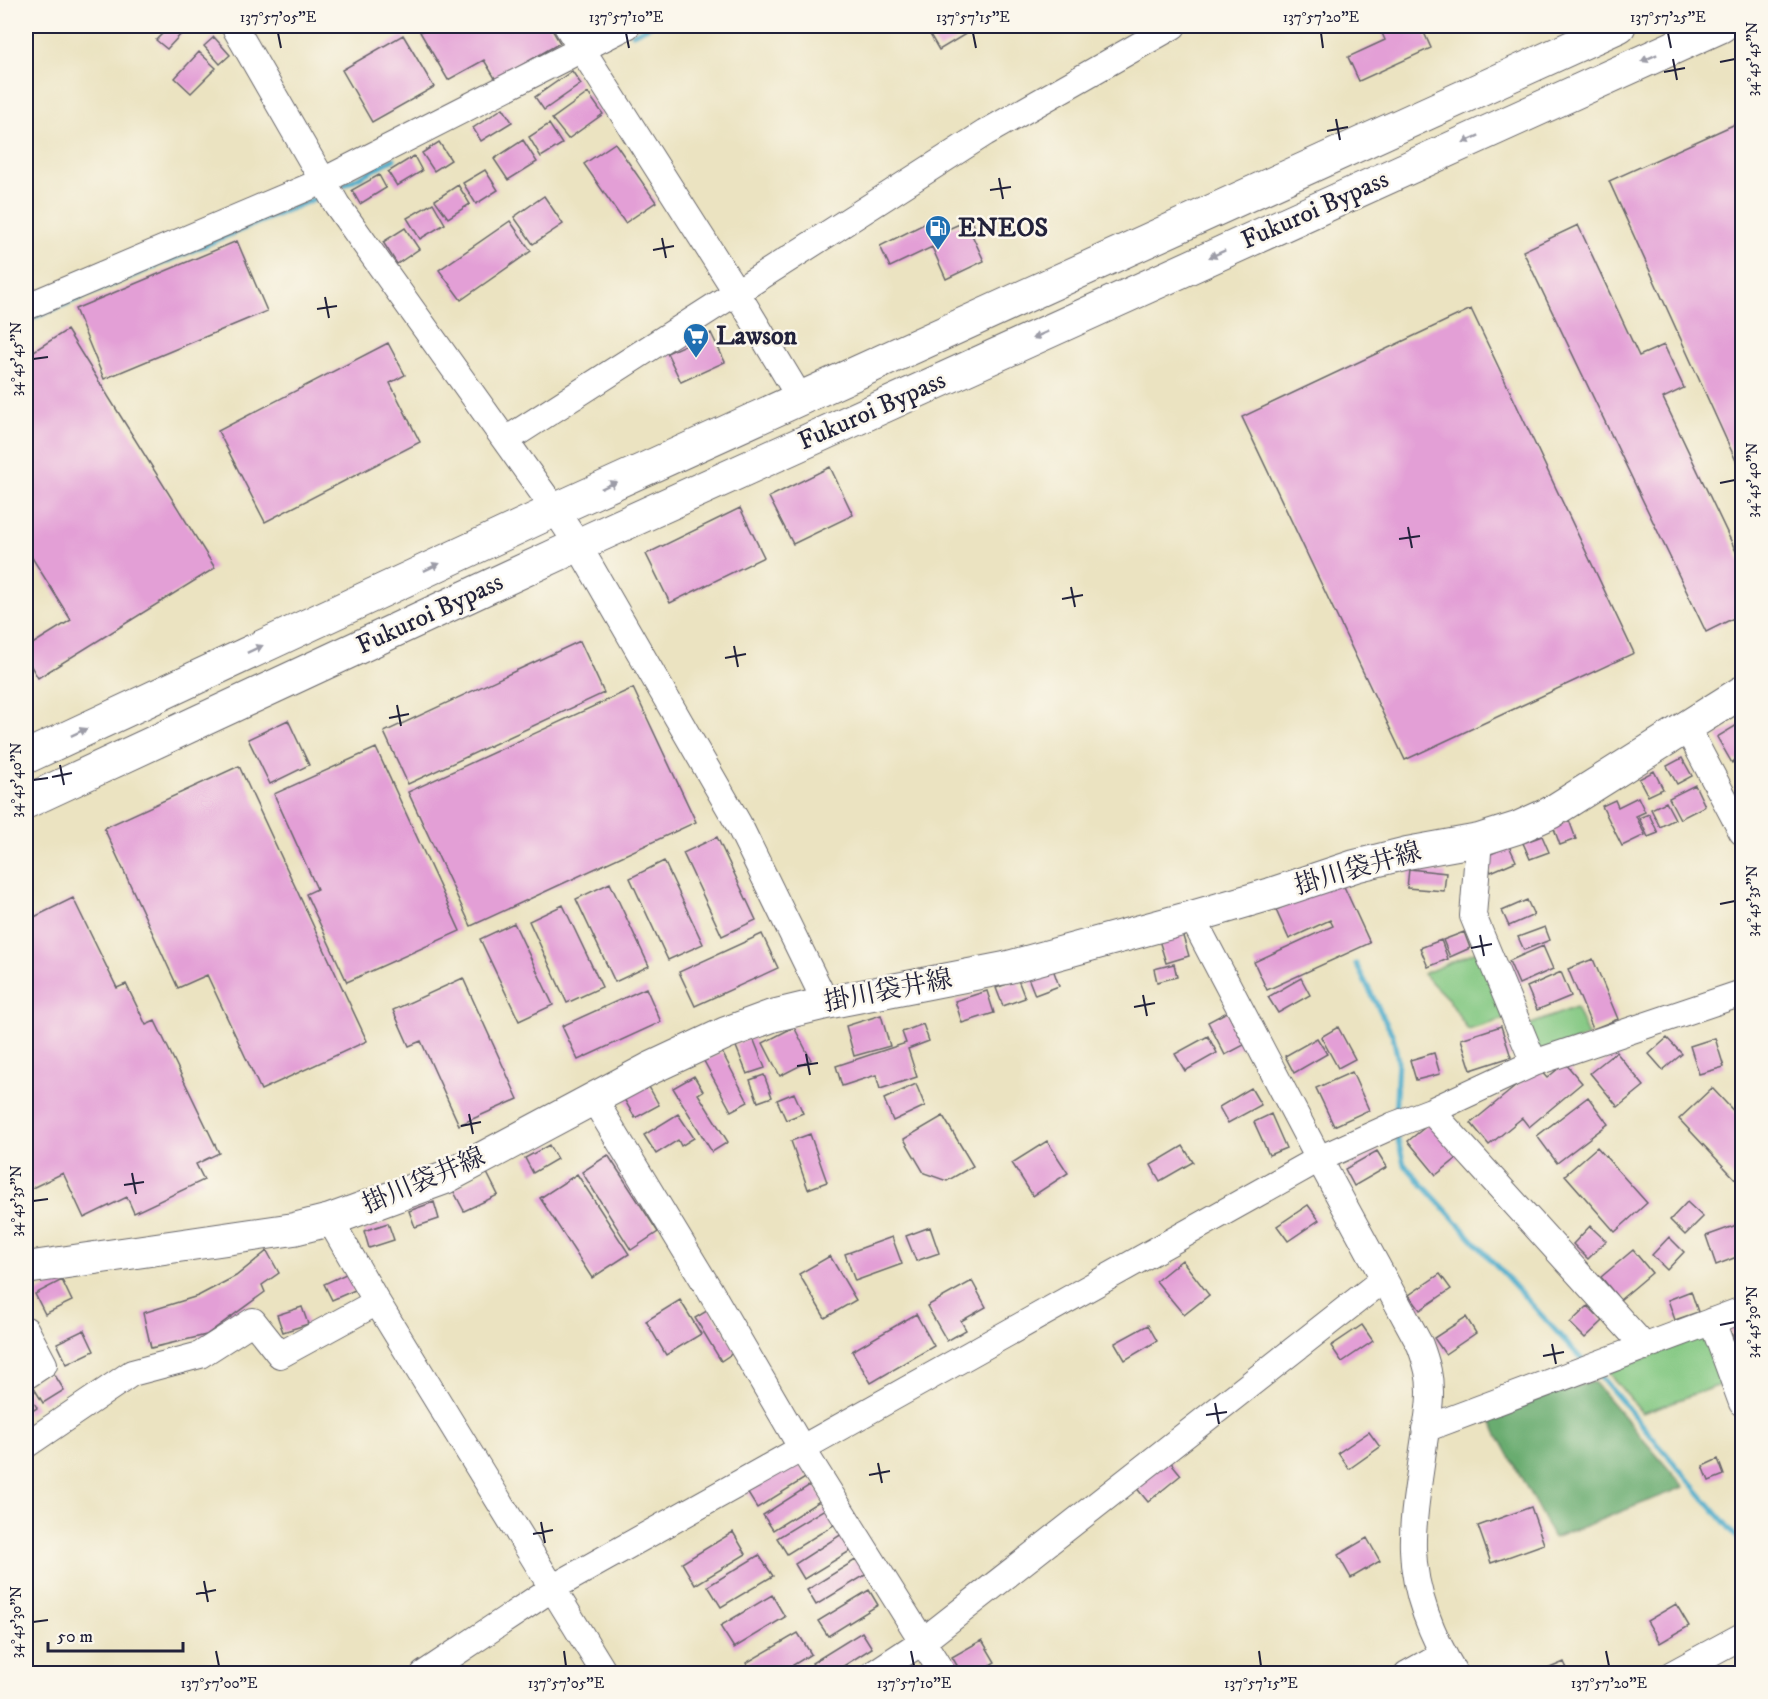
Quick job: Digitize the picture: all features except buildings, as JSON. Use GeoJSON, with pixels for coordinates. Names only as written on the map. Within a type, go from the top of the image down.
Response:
{"type":"FeatureCollection","features":[{"type":"Feature","properties":{"kind":"highway","name":"Fukuroi Bypass"},"geometry":{"type":"LineString","coordinates":[[26,757],[555,510],[1619,26]]}},
{"type":"Feature","properties":{"kind":"highway","name":"Fukuroi Bypass"},"geometry":{"type":"LineString","coordinates":[[26,802],[578,545],[1721,26]]}},
{"type":"Feature","properties":{"kind":"main road","name":"掛川袋井線"},"geometry":{"type":"LineString","coordinates":[[26,1268],[294,1229],[330,1220],[445,1178],[649,1069],[726,1033],[772,1016],[826,1003],[1005,968],[1192,918],[1355,866],[1407,853],[1479,840],[1517,828],[1550,813],[1743,692]]}},
{"type":"Feature","properties":{"kind":"street"},"geometry":{"type":"LineString","coordinates":[[234,26],[337,205],[506,440],[578,545],[738,823],[826,1003]]}},
{"type":"Feature","properties":{"kind":"street"},"geometry":{"type":"LineString","coordinates":[[567,26],[737,293],[800,398]]}},
{"type":"Feature","properties":{"kind":"street"},"geometry":{"type":"LineString","coordinates":[[26,308],[323,181],[586,55],[627,26]]}},
{"type":"Feature","properties":{"kind":"street"},"geometry":{"type":"LineString","coordinates":[[506,440],[985,133],[1173,26]]}},
{"type":"Feature","properties":{"kind":"street"},"geometry":{"type":"LineString","coordinates":[[1686,726],[1743,832]]}},
{"type":"Feature","properties":{"kind":"street"},"geometry":{"type":"LineString","coordinates":[[1479,840],[1473,916],[1534,1063]]}},
{"type":"Feature","properties":{"kind":"street"},"geometry":{"type":"LineString","coordinates":[[1192,918],[1420,1345],[1429,1373],[1429,1399],[1415,1509],[1413,1550],[1420,1592],[1429,1623],[1449,1664],[1407,1674]]}},
{"type":"Feature","properties":{"kind":"street"},"geometry":{"type":"LineString","coordinates":[[424,1674],[554,1587],[1319,1159],[1394,1125],[1431,1112],[1534,1063],[1743,993]]}},
{"type":"Feature","properties":{"kind":"street"},"geometry":{"type":"LineString","coordinates":[[593,1098],[709,1288],[801,1447],[943,1674]]}},
{"type":"Feature","properties":{"kind":"street"},"geometry":{"type":"LineString","coordinates":[[1431,1112],[1645,1347]]}},
{"type":"Feature","properties":{"kind":"street"},"geometry":{"type":"LineString","coordinates":[[330,1220],[377,1302],[554,1587],[605,1674]]}},
{"type":"Feature","properties":{"kind":"street"},"geometry":{"type":"LineString","coordinates":[[873,1674],[923,1641],[1384,1279]]}},
{"type":"Feature","properties":{"kind":"street"},"geometry":{"type":"LineString","coordinates":[[26,1445],[132,1373],[200,1355],[253,1321],[280,1355],[377,1302]]}},
{"type":"Feature","properties":{"kind":"street"},"geometry":{"type":"LineString","coordinates":[[1425,1429],[1743,1310]]}},
{"type":"Feature","properties":{"kind":"street"},"geometry":{"type":"LineString","coordinates":[[1712,1322],[1743,1403]]}},
{"type":"Feature","properties":{"kind":"street"},"geometry":{"type":"LineString","coordinates":[[26,1330],[44,1364],[26,1376]]}},
{"type":"Feature","properties":{"kind":"street"},"geometry":{"type":"LineString","coordinates":[[1672,1674],[1743,1636]]}},
{"type":"Feature","properties":{"kind":"green space"},"geometry":{"type":"Polygon","coordinates":[[[1479,950],[1505,1019],[1468,1030],[1449,1000],[1423,974],[1479,950]]]}},
{"type":"Feature","properties":{"kind":"green space"},"geometry":{"type":"Polygon","coordinates":[[[1576,1007],[1588,1036],[1538,1056],[1526,1026],[1576,1007]]]}},
{"type":"Feature","properties":{"kind":"green space"},"geometry":{"type":"Polygon","coordinates":[[[1707,1334],[1728,1382],[1642,1413],[1608,1372],[1707,1334]]]}},
{"type":"Feature","properties":{"kind":"green space"},"geometry":{"type":"Polygon","coordinates":[[[1594,1382],[1684,1487],[1554,1538],[1483,1407],[1594,1382]]]}},
{"type":"Feature","properties":{"kind":"waterway"},"geometry":{"type":"LineString","coordinates":[[633,34],[650,26]]}},
{"type":"Feature","properties":{"kind":"waterway"},"geometry":{"type":"LineString","coordinates":[[344,185],[394,159]]}},
{"type":"Feature","properties":{"kind":"waterway"},"geometry":{"type":"LineString","coordinates":[[26,321],[314,199]]}},
{"type":"Feature","properties":{"kind":"waterway"},"geometry":{"type":"LineString","coordinates":[[1356,964],[1393,1036],[1398,1060],[1395,1118]]}},
{"type":"Feature","properties":{"kind":"waterway"},"geometry":{"type":"LineString","coordinates":[[1396,1133],[1404,1164],[1584,1362]]}},
{"type":"Feature","properties":{"kind":"waterway"},"geometry":{"type":"LineString","coordinates":[[1596,1371],[1742,1543]]}},
{"type":"Feature","properties":{"kind":"place","name":"ENEOS"},"geometry":{"type":"Point","coordinates":[938,251]}},
{"type":"Feature","properties":{"kind":"place","name":"Lawson"},"geometry":{"type":"Point","coordinates":[696,359]}}]}
